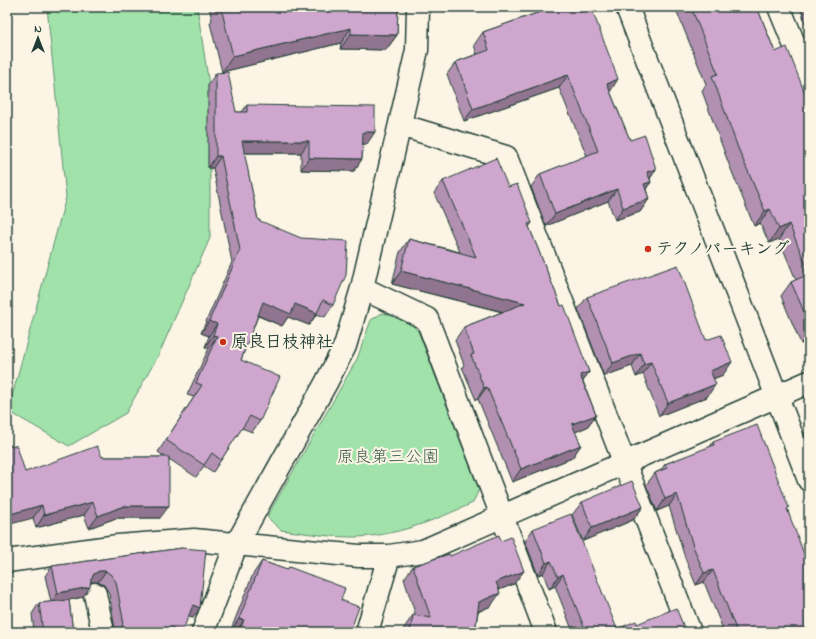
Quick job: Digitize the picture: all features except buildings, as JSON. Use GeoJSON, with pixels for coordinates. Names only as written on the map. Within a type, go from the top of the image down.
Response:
{"type":"FeatureCollection","features":[{"type":"Feature","properties":{"kind":"street"},"geometry":{"type":"LineString","coordinates":[[203,632],[236,545],[342,352],[362,288],[417,50],[418,7]]}},
{"type":"Feature","properties":{"kind":"street"},"geometry":{"type":"LineString","coordinates":[[627,7],[809,480]]}},
{"type":"Feature","properties":{"kind":"street"},"geometry":{"type":"LineString","coordinates":[[779,7],[809,80]]}},
{"type":"Feature","properties":{"kind":"street"},"geometry":{"type":"LineString","coordinates":[[400,126],[506,157],[690,632]]}},
{"type":"Feature","properties":{"kind":"street"},"geometry":{"type":"LineString","coordinates":[[362,288],[427,319],[546,632]]}},
{"type":"Feature","properties":{"kind":"street"},"geometry":{"type":"LineString","coordinates":[[7,561],[118,546],[194,540],[359,556],[389,556],[423,551],[809,382]]}},
{"type":"Feature","properties":{"kind":"street"},"geometry":{"type":"LineString","coordinates":[[367,632],[389,556]]}},
{"type":"Feature","properties":{"kind":"street"},"geometry":{"type":"LineString","coordinates":[[95,594],[103,632]]}},
{"type":"Feature","properties":{"kind":"green space"},"geometry":{"type":"Polygon","coordinates":[[[47,7],[197,7],[210,91],[210,238],[159,354],[126,413],[69,446],[8,411],[66,197],[47,7]]]}},
{"type":"Feature","properties":{"kind":"green space","name":"原良第三公園"},"geometry":{"type":"Polygon","coordinates":[[[382,313],[406,319],[418,331],[479,489],[473,503],[429,521],[399,531],[384,534],[344,537],[281,530],[267,517],[357,359],[371,320],[382,313]]]}},
{"type":"Feature","properties":{"kind":"place","name":"テクノパーキング"},"geometry":{"type":"Point","coordinates":[648,249]}},
{"type":"Feature","properties":{"kind":"place","name":"原良日枝神社"},"geometry":{"type":"Point","coordinates":[223,342]}}]}
